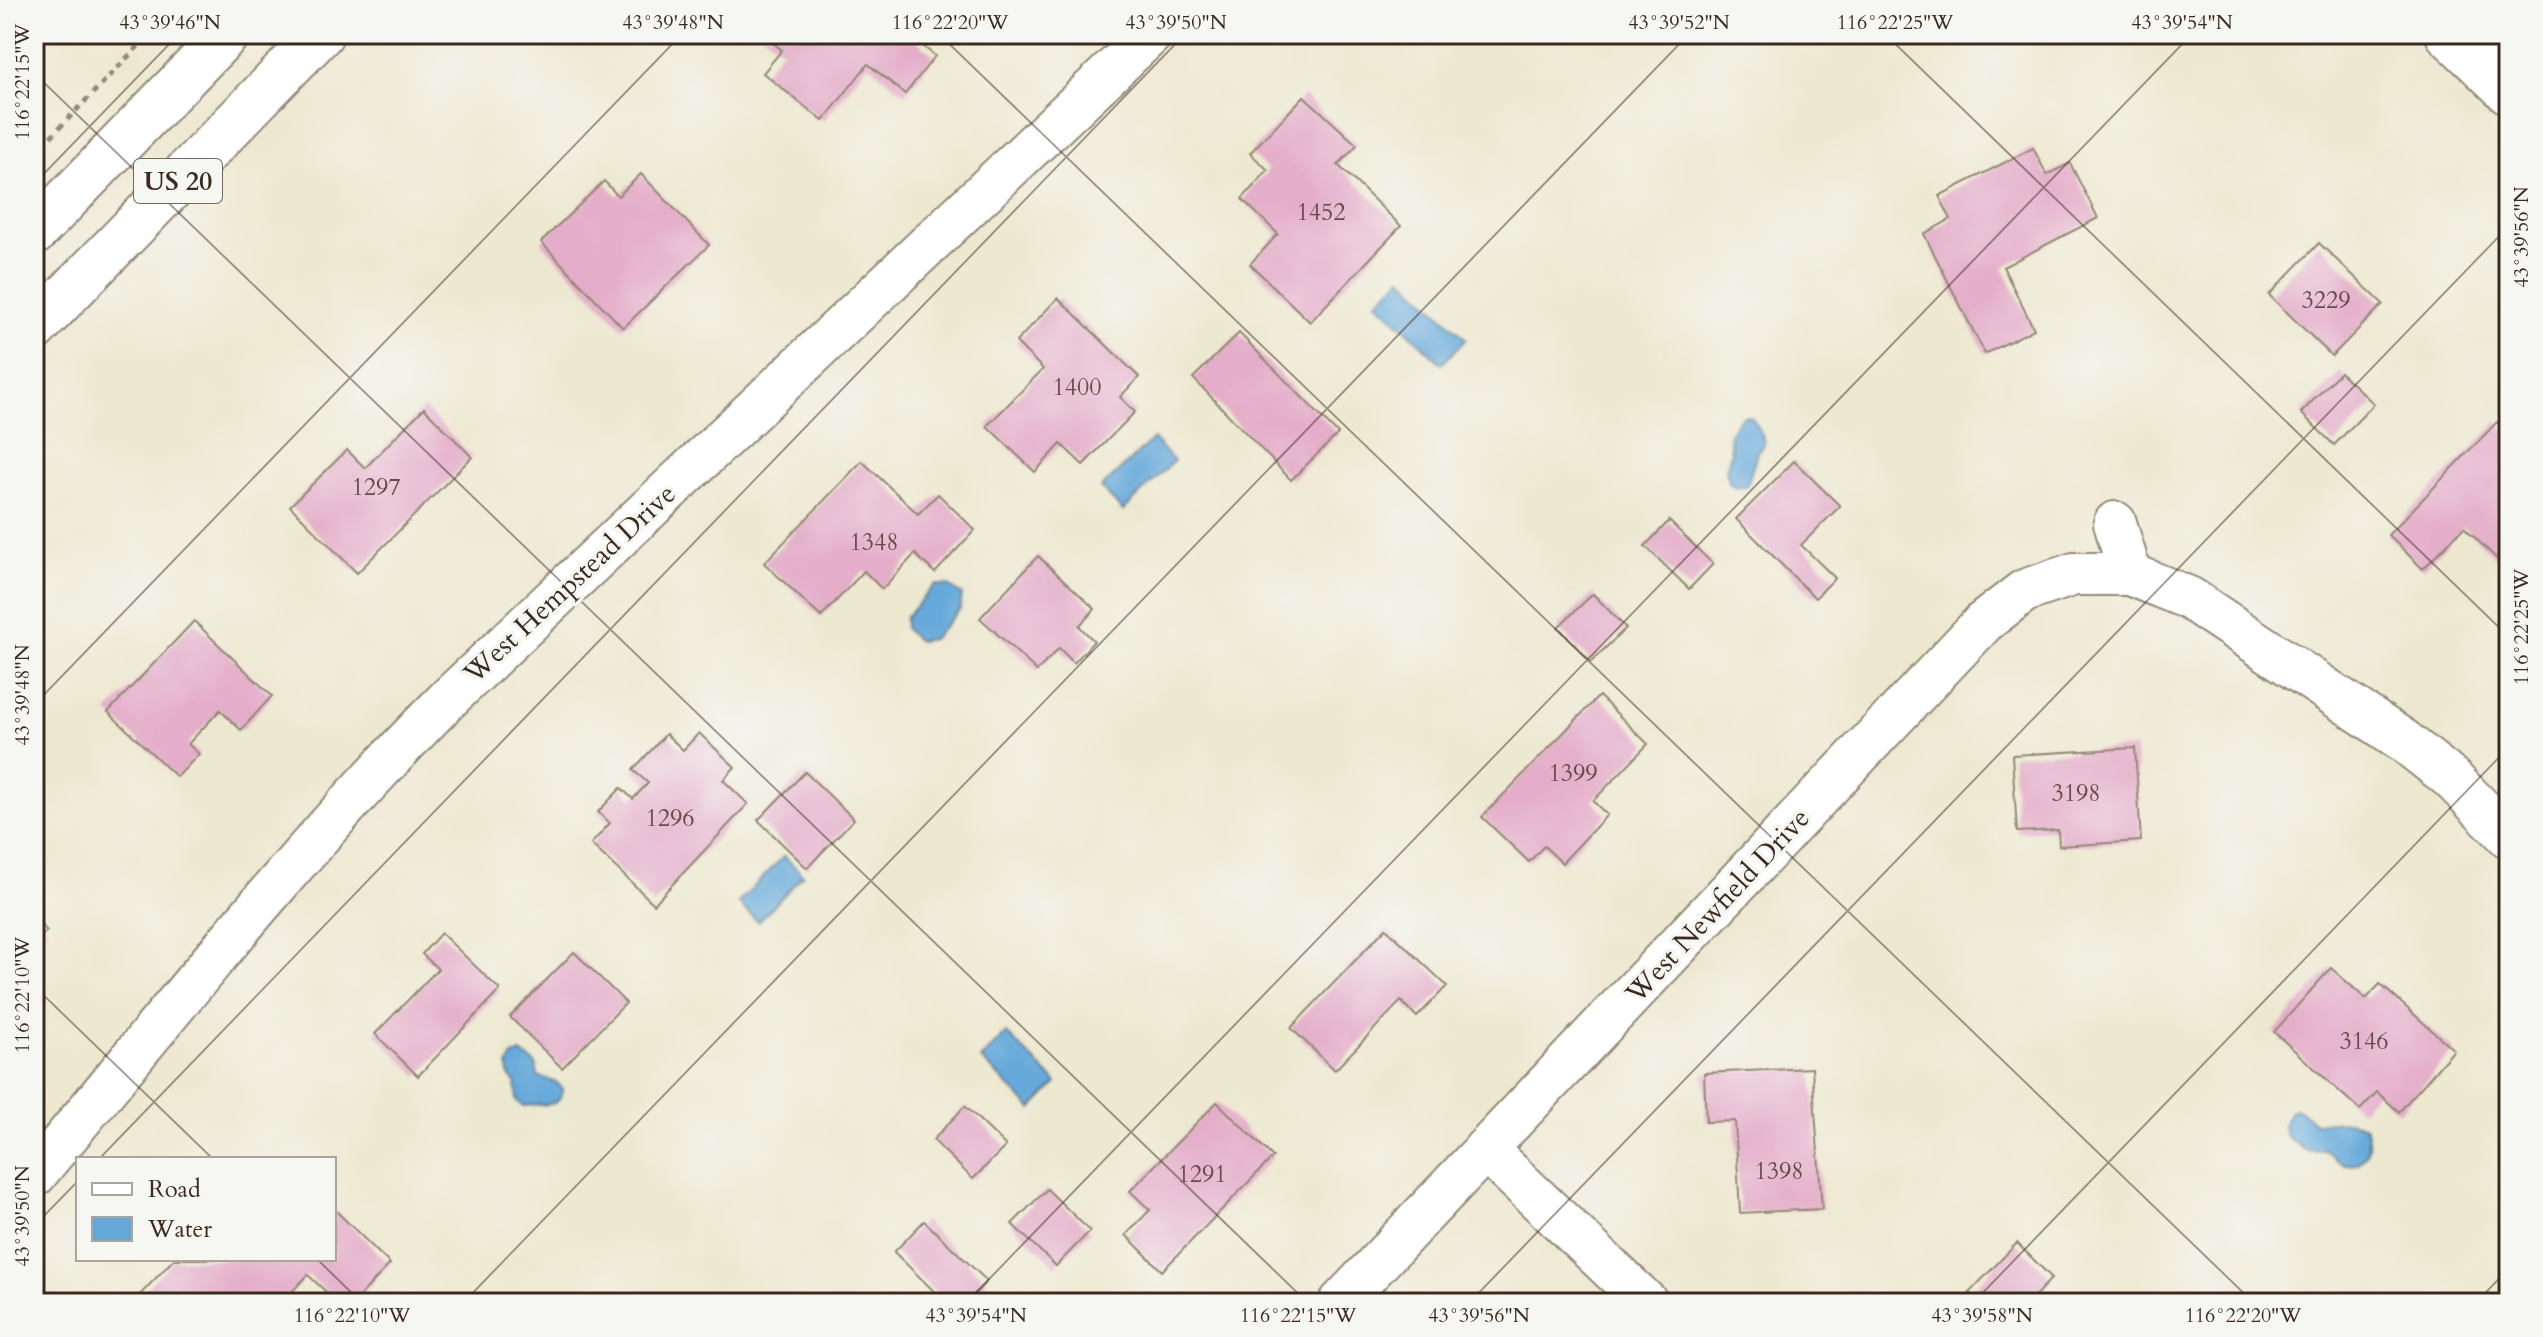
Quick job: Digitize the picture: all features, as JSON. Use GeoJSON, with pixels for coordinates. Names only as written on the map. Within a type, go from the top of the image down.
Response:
{"type":"FeatureCollection","features":[{"type":"Feature","properties":{"kind":"main road","name":"US 20"},"geometry":{"type":"LineString","coordinates":[[34,233],[227,34]]}},
{"type":"Feature","properties":{"kind":"main road","name":"US 20"},"geometry":{"type":"LineString","coordinates":[[34,329],[321,34]]}},
{"type":"Feature","properties":{"kind":"main road"},"geometry":{"type":"LineString","coordinates":[[2448,34],[2509,92]]}},
{"type":"Feature","properties":{"kind":"street","name":"West Hempstead Drive"},"geometry":{"type":"LineString","coordinates":[[34,1176],[330,822],[385,762],[1151,34]]}},
{"type":"Feature","properties":{"kind":"street"},"geometry":{"type":"LineString","coordinates":[[2115,523],[2130,574],[2189,598],[2366,714],[2451,778],[2509,837]]}},
{"type":"Feature","properties":{"kind":"street","name":"West Newfield Drive"},"geometry":{"type":"LineString","coordinates":[[1340,1303],[1984,622],[2024,591],[2074,574],[2130,574]]}},
{"type":"Feature","properties":{"kind":"street"},"geometry":{"type":"LineString","coordinates":[[1485,1149],[1647,1303]]}},
{"type":"Feature","properties":{"kind":"path"},"geometry":{"type":"LineString","coordinates":[[34,154],[150,34]]}},
{"type":"Feature","properties":{"kind":"water"},"geometry":{"type":"Polygon","coordinates":[[[1402,277],[1466,339],[1442,364],[1377,302],[1402,277]]]}},
{"type":"Feature","properties":{"kind":"water"},"geometry":{"type":"Polygon","coordinates":[[[1743,416],[1751,417],[1764,445],[1757,451],[1746,486],[1736,487],[1730,484],[1726,470],[1731,452],[1730,432],[1743,416]]]}},
{"type":"Feature","properties":{"kind":"water"},"geometry":{"type":"Polygon","coordinates":[[[1153,439],[1174,461],[1123,511],[1101,488],[1153,439]]]}},
{"type":"Feature","properties":{"kind":"water"},"geometry":{"type":"Polygon","coordinates":[[[935,585],[949,586],[962,595],[960,609],[932,639],[918,641],[905,629],[905,618],[935,585]]]}},
{"type":"Feature","properties":{"kind":"water"},"geometry":{"type":"Polygon","coordinates":[[[784,856],[803,875],[758,922],[738,903],[784,856]]]}},
{"type":"Feature","properties":{"kind":"water"},"geometry":{"type":"Polygon","coordinates":[[[1006,1033],[1057,1083],[1032,1109],[981,1059],[1006,1033]]]}},
{"type":"Feature","properties":{"kind":"water"},"geometry":{"type":"Polygon","coordinates":[[[521,1053],[536,1064],[538,1076],[556,1082],[563,1090],[558,1100],[524,1106],[517,1101],[516,1083],[509,1076],[508,1065],[513,1056],[521,1053]]]}},
{"type":"Feature","properties":{"kind":"water"},"geometry":{"type":"Polygon","coordinates":[[[2298,1109],[2315,1123],[2350,1121],[2365,1126],[2368,1142],[2365,1156],[2355,1164],[2348,1164],[2324,1150],[2299,1147],[2285,1135],[2283,1125],[2291,1110],[2298,1109]]]}},
{"type":"Feature","properties":{"kind":"building"},"geometry":{"type":"Polygon","coordinates":[[[762,34],[908,34],[935,56],[905,94],[868,64],[823,121],[763,73],[782,50],[762,34]]]}},
{"type":"Feature","properties":{"kind":"building"},"geometry":{"type":"Polygon","coordinates":[[[1304,96],[1357,145],[1338,165],[1401,226],[1310,322],[1250,264],[1278,234],[1242,199],[1268,170],[1250,153],[1304,96]]]}},
{"type":"Feature","properties":{"kind":"building"},"geometry":{"type":"Polygon","coordinates":[[[2033,148],[2047,175],[2070,163],[2098,218],[2003,267],[2034,329],[1985,354],[1924,234],[1951,219],[1939,196],[2033,148]]]}},
{"type":"Feature","properties":{"kind":"building"},"geometry":{"type":"Polygon","coordinates":[[[641,174],[709,245],[623,328],[541,242],[604,181],[618,196],[641,174]]]}},
{"type":"Feature","properties":{"kind":"building"},"geometry":{"type":"Polygon","coordinates":[[[2319,243],[2383,304],[2332,356],[2269,295],[2319,243]]]}},
{"type":"Feature","properties":{"kind":"building"},"geometry":{"type":"Polygon","coordinates":[[[1058,298],[1139,377],[1120,397],[1135,412],[1083,465],[1061,444],[1035,472],[987,426],[1043,369],[1016,342],[1058,298]]]}},
{"type":"Feature","properties":{"kind":"building"},"geometry":{"type":"Polygon","coordinates":[[[1239,333],[1338,434],[1291,480],[1193,378],[1239,333]]]}},
{"type":"Feature","properties":{"kind":"building"},"geometry":{"type":"Polygon","coordinates":[[[2340,372],[2374,404],[2334,445],[2301,413],[2340,372]]]}},
{"type":"Feature","properties":{"kind":"building"},"geometry":{"type":"Polygon","coordinates":[[[424,408],[472,457],[357,573],[290,506],[347,450],[365,468],[424,408]]]}},
{"type":"Feature","properties":{"kind":"building"},"geometry":{"type":"Polygon","coordinates":[[[2497,422],[2509,433],[2509,551],[2499,561],[2464,527],[2423,569],[2388,535],[2497,422]]]}},
{"type":"Feature","properties":{"kind":"building"},"geometry":{"type":"Polygon","coordinates":[[[862,461],[918,514],[938,494],[975,530],[935,573],[915,554],[882,589],[864,571],[821,617],[764,563],[862,461]]]}},
{"type":"Feature","properties":{"kind":"building"},"geometry":{"type":"Polygon","coordinates":[[[1794,461],[1840,506],[1801,545],[1835,578],[1815,598],[1736,519],[1794,461]]]}},
{"type":"Feature","properties":{"kind":"building"},"geometry":{"type":"Polygon","coordinates":[[[1669,521],[1713,564],[1689,589],[1645,546],[1669,521]]]}},
{"type":"Feature","properties":{"kind":"building"},"geometry":{"type":"Polygon","coordinates":[[[1038,556],[1095,609],[1079,626],[1094,641],[1074,663],[1059,648],[1037,671],[980,618],[1038,556]]]}},
{"type":"Feature","properties":{"kind":"building"},"geometry":{"type":"Polygon","coordinates":[[[1593,594],[1626,628],[1591,662],[1558,627],[1593,594]]]}},
{"type":"Feature","properties":{"kind":"building"},"geometry":{"type":"Polygon","coordinates":[[[194,621],[272,696],[241,730],[220,710],[188,744],[199,754],[177,777],[108,712],[194,621]]]}},
{"type":"Feature","properties":{"kind":"building"},"geometry":{"type":"Polygon","coordinates":[[[1599,696],[1648,744],[1593,801],[1607,815],[1562,863],[1544,846],[1529,862],[1482,817],[1599,696]]]}},
{"type":"Feature","properties":{"kind":"building"},"geometry":{"type":"Polygon","coordinates":[[[699,733],[735,767],[723,780],[748,804],[654,904],[591,844],[610,823],[598,812],[621,788],[633,799],[648,783],[633,770],[666,734],[683,750],[699,733]]]}},
{"type":"Feature","properties":{"kind":"building"},"geometry":{"type":"Polygon","coordinates":[[[2135,748],[2141,841],[2059,846],[2058,830],[2017,832],[2012,755],[2135,748]]]}},
{"type":"Feature","properties":{"kind":"building"},"geometry":{"type":"Polygon","coordinates":[[[805,772],[854,819],[807,868],[758,820],[805,772]]]}},
{"type":"Feature","properties":{"kind":"building"},"geometry":{"type":"Polygon","coordinates":[[[34,917],[47,931],[34,943],[34,917]]]}},
{"type":"Feature","properties":{"kind":"building"},"geometry":{"type":"Polygon","coordinates":[[[1386,928],[1447,986],[1417,1017],[1401,1001],[1335,1070],[1291,1028],[1386,928]]]}},
{"type":"Feature","properties":{"kind":"building"},"geometry":{"type":"Polygon","coordinates":[[[441,933],[500,990],[418,1076],[375,1034],[438,969],[422,954],[441,933]]]}},
{"type":"Feature","properties":{"kind":"building"},"geometry":{"type":"Polygon","coordinates":[[[574,952],[626,1003],[562,1068],[510,1017],[574,952]]]}},
{"type":"Feature","properties":{"kind":"building"},"geometry":{"type":"Polygon","coordinates":[[[2331,968],[2366,999],[2380,984],[2454,1050],[2399,1112],[2377,1092],[2360,1110],[2274,1032],[2331,968]]]}},
{"type":"Feature","properties":{"kind":"building"},"geometry":{"type":"Polygon","coordinates":[[[1812,1068],[1822,1209],[1740,1213],[1735,1121],[1706,1122],[1704,1073],[1812,1068]]]}},
{"type":"Feature","properties":{"kind":"building"},"geometry":{"type":"Polygon","coordinates":[[[1217,1102],[1273,1157],[1162,1271],[1126,1235],[1150,1210],[1130,1191],[1217,1102]]]}},
{"type":"Feature","properties":{"kind":"building"},"geometry":{"type":"Polygon","coordinates":[[[965,1106],[1006,1146],[973,1179],[933,1140],[965,1106]]]}},
{"type":"Feature","properties":{"kind":"building"},"geometry":{"type":"Polygon","coordinates":[[[1047,1189],[1090,1231],[1056,1266],[1012,1224],[1047,1189]]]}},
{"type":"Feature","properties":{"kind":"building"},"geometry":{"type":"Polygon","coordinates":[[[336,1211],[390,1264],[353,1303],[338,1303],[308,1275],[281,1303],[138,1303],[135,1300],[172,1261],[336,1261],[336,1211]]]}},
{"type":"Feature","properties":{"kind":"building"},"geometry":{"type":"Polygon","coordinates":[[[924,1221],[987,1281],[966,1303],[946,1303],[894,1252],[924,1221]]]}},
{"type":"Feature","properties":{"kind":"building"},"geometry":{"type":"Polygon","coordinates":[[[2017,1243],[2052,1278],[2028,1303],[1980,1303],[1969,1293],[2017,1243]]]}}]}
